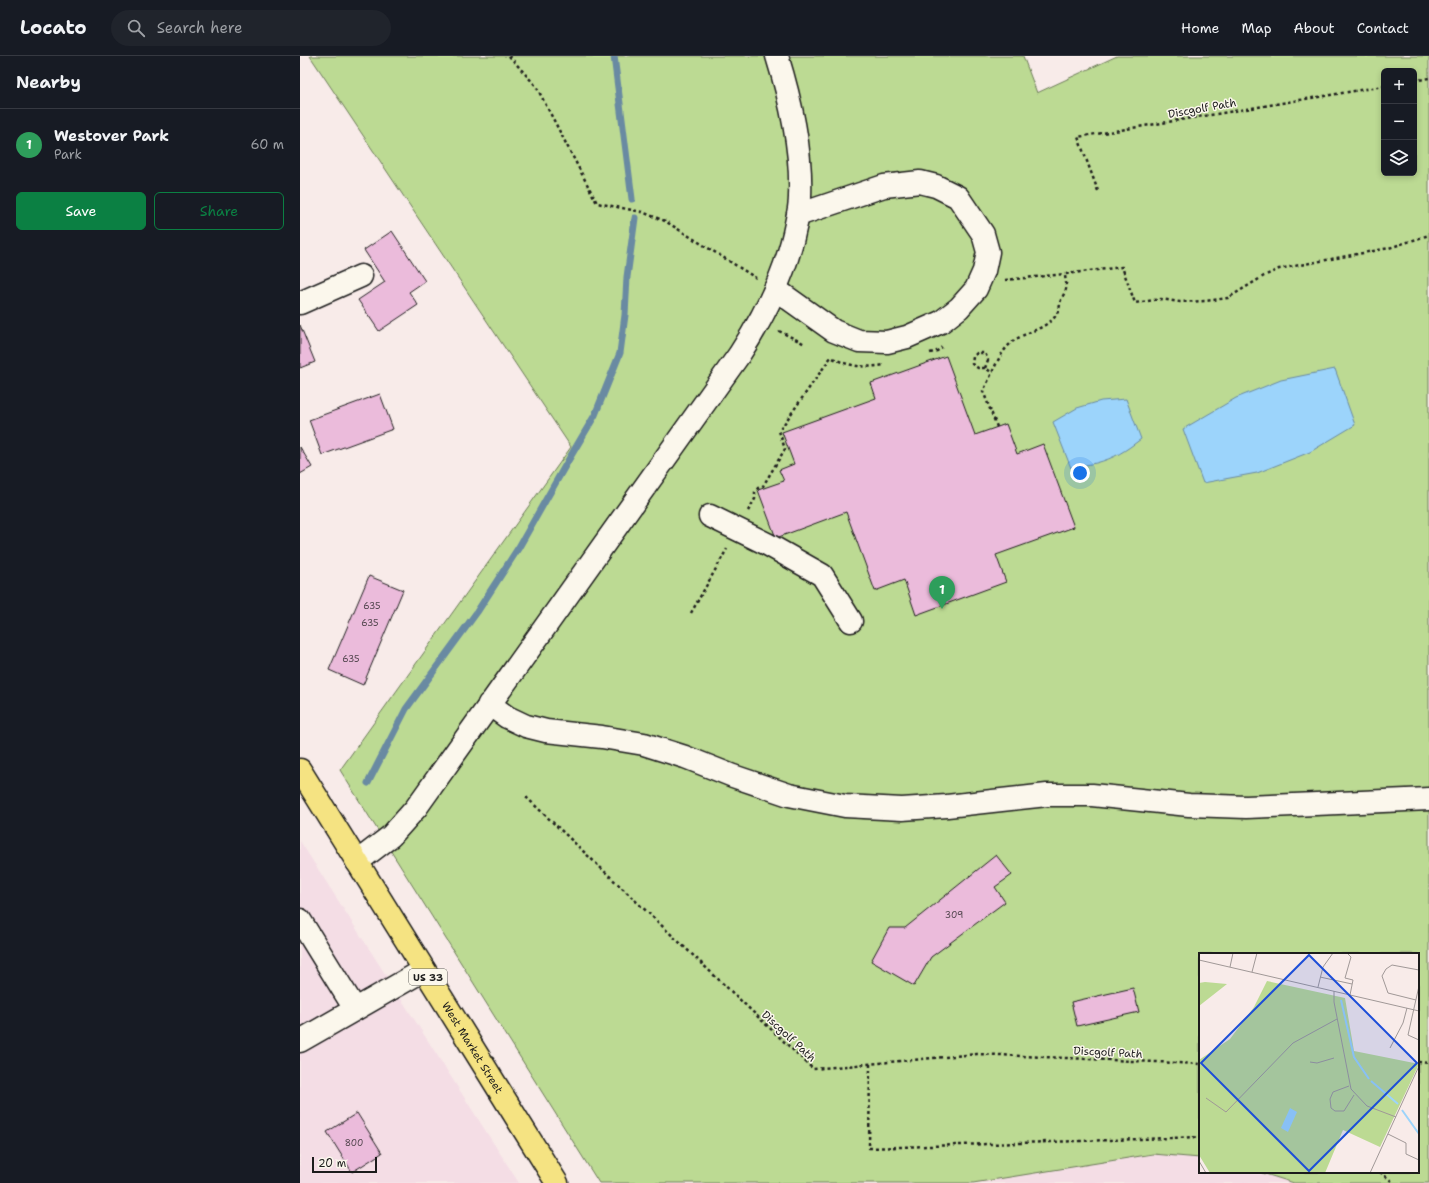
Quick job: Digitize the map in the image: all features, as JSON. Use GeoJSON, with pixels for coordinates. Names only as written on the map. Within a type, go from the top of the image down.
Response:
{"type":"FeatureCollection","features":[{"type":"Feature","properties":{"kind":"main road","name":"West Market Street"},"geometry":{"type":"LineString","coordinates":[[300,770],[557,1183]]}},
{"type":"Feature","properties":{"kind":"lane"},"geometry":{"type":"LineString","coordinates":[[357,862],[391,836],[416,808],[739,354],[757,326],[775,290],[790,248],[798,215],[800,198],[800,179],[795,130],[788,92],[777,56]]}},
{"type":"Feature","properties":{"kind":"lane"},"geometry":{"type":"LineString","coordinates":[[775,290],[834,332],[859,341],[887,342],[907,337],[941,322],[959,308],[976,289],[984,270],[988,252],[983,234],[958,197],[936,186],[920,182],[884,186],[798,215]]}},
{"type":"Feature","properties":{"kind":"lane"},"geometry":{"type":"LineString","coordinates":[[300,303],[360,276]]}},
{"type":"Feature","properties":{"kind":"lane"},"geometry":{"type":"LineString","coordinates":[[710,516],[822,575],[851,621]]}},
{"type":"Feature","properties":{"kind":"lane"},"geometry":{"type":"LineString","coordinates":[[489,704],[507,717],[526,726],[546,731],[602,737],[649,746],[789,795],[846,806],[917,808],[1047,795],[1092,795],[1175,804],[1246,807],[1429,799]]}},
{"type":"Feature","properties":{"kind":"lane"},"geometry":{"type":"LineString","coordinates":[[300,920],[355,1009]]}},
{"type":"Feature","properties":{"kind":"lane"},"geometry":{"type":"LineString","coordinates":[[300,1041],[424,970]]}},
{"type":"Feature","properties":{"kind":"path"},"geometry":{"type":"LineString","coordinates":[[509,56],[536,86],[597,203],[642,212],[664,221],[775,290]]}},
{"type":"Feature","properties":{"kind":"path"},"geometry":{"type":"LineString","coordinates":[[1417,80],[1429,78]]}},
{"type":"Feature","properties":{"kind":"path","name":"Discgolf Path"},"geometry":{"type":"LineString","coordinates":[[1098,191],[1078,137],[1381,86]]}},
{"type":"Feature","properties":{"kind":"path"},"geometry":{"type":"LineString","coordinates":[[997,281],[1122,267],[1135,303],[1161,299],[1180,302],[1206,301],[1228,298],[1264,276],[1279,269],[1389,248],[1429,235]]}},
{"type":"Feature","properties":{"kind":"path"},"geometry":{"type":"LineString","coordinates":[[997,427],[983,391],[1003,350],[1018,337],[1046,324],[1053,319],[1059,310],[1061,300],[1066,290],[1065,274]]}},
{"type":"Feature","properties":{"kind":"path"},"geometry":{"type":"LineString","coordinates":[[774,329],[805,344]]}},
{"type":"Feature","properties":{"kind":"path"},"geometry":{"type":"LineString","coordinates":[[925,354],[937,351],[947,344]]}},
{"type":"Feature","properties":{"kind":"path"},"geometry":{"type":"LineString","coordinates":[[985,368],[988,360],[985,353],[977,353],[972,357],[972,364],[978,368],[985,368],[993,373]]}},
{"type":"Feature","properties":{"kind":"path"},"geometry":{"type":"LineString","coordinates":[[691,613],[755,499],[755,492],[758,488],[763,486],[785,449],[779,431],[831,357],[841,363],[856,367],[886,365]]}},
{"type":"Feature","properties":{"kind":"path","name":"Discgolf Path"},"geometry":{"type":"LineString","coordinates":[[526,797],[813,1069],[977,1054],[1199,1064]]}},
{"type":"Feature","properties":{"kind":"path"},"geometry":{"type":"LineString","coordinates":[[1419,1062],[1429,1063]]}},
{"type":"Feature","properties":{"kind":"path"},"geometry":{"type":"LineString","coordinates":[[870,1064],[869,1148],[1199,1137]]}},
{"type":"Feature","properties":{"kind":"path"},"geometry":{"type":"LineString","coordinates":[[1381,1173],[1394,1183]]}},
{"type":"Feature","properties":{"kind":"shaded area"},"geometry":{"type":"Polygon","coordinates":[[[300,841],[519,1183],[300,1183],[300,841]]]}},
{"type":"Feature","properties":{"kind":"shaded area"},"geometry":{"type":"Polygon","coordinates":[[[1153,1154],[1199,1158],[1199,1173],[1262,1173],[1294,1183],[973,1183],[1153,1154]]]}},
{"type":"Feature","properties":{"kind":"green space"},"geometry":{"type":"Polygon","coordinates":[[[310,56],[1023,56],[1037,93],[1117,56],[1429,56],[1429,1183],[1294,1183],[1262,1173],[1419,1173],[1419,953],[1199,953],[1199,1158],[1153,1154],[973,1183],[599,1183],[340,770],[571,447],[310,56]]]}},
{"type":"Feature","properties":{"kind":"water"},"geometry":{"type":"Polygon","coordinates":[[[1335,369],[1355,425],[1310,452],[1257,473],[1203,483],[1183,429],[1236,398],[1281,380],[1335,369]]]}},
{"type":"Feature","properties":{"kind":"water"},"geometry":{"type":"Polygon","coordinates":[[[1126,399],[1141,439],[1125,451],[1109,459],[1071,468],[1053,422],[1077,408],[1101,401],[1126,399]]]}},
{"type":"Feature","properties":{"kind":"building"},"geometry":{"type":"Polygon","coordinates":[[[392,231],[425,281],[409,292],[418,305],[379,331],[358,300],[385,282],[364,250],[392,231]]]}},
{"type":"Feature","properties":{"kind":"building"},"geometry":{"type":"Polygon","coordinates":[[[300,325],[315,362],[300,368],[300,325]]]}},
{"type":"Feature","properties":{"kind":"building"},"geometry":{"type":"Polygon","coordinates":[[[946,356],[975,435],[1006,424],[1017,454],[1043,444],[1074,527],[996,555],[1006,582],[916,615],[904,580],[875,591],[846,512],[776,538],[758,490],[784,481],[779,470],[794,464],[782,432],[876,398],[871,383],[946,356]]]}},
{"type":"Feature","properties":{"kind":"building"},"geometry":{"type":"Polygon","coordinates":[[[380,394],[393,429],[322,455],[309,420],[380,394]]]}},
{"type":"Feature","properties":{"kind":"building"},"geometry":{"type":"Polygon","coordinates":[[[300,447],[312,467],[300,474],[300,447]]]}},
{"type":"Feature","properties":{"kind":"building"},"geometry":{"type":"Polygon","coordinates":[[[369,576],[403,590],[363,685],[329,670],[369,576]]]}},
{"type":"Feature","properties":{"kind":"building"},"geometry":{"type":"Polygon","coordinates":[[[996,855],[1012,875],[995,887],[1005,902],[931,957],[914,986],[871,961],[889,928],[905,928],[996,855]]]}},
{"type":"Feature","properties":{"kind":"building"},"geometry":{"type":"Polygon","coordinates":[[[1133,988],[1139,1012],[1077,1026],[1071,1002],[1133,988]]]}},
{"type":"Feature","properties":{"kind":"building"},"geometry":{"type":"Polygon","coordinates":[[[357,1113],[382,1153],[352,1172],[327,1132],[357,1113]]]}},
{"type":"Feature","properties":{"kind":"waterway"},"geometry":{"type":"LineString","coordinates":[[614,56],[632,199]]}},
{"type":"Feature","properties":{"kind":"waterway"},"geometry":{"type":"LineString","coordinates":[[368,783],[406,709],[477,612],[519,547],[595,415],[620,353],[625,315],[627,277],[635,218]]}},
{"type":"Feature","properties":{"kind":"place","name":"Westover Park"},"geometry":{"type":"Point","coordinates":[942,609]}}]}
